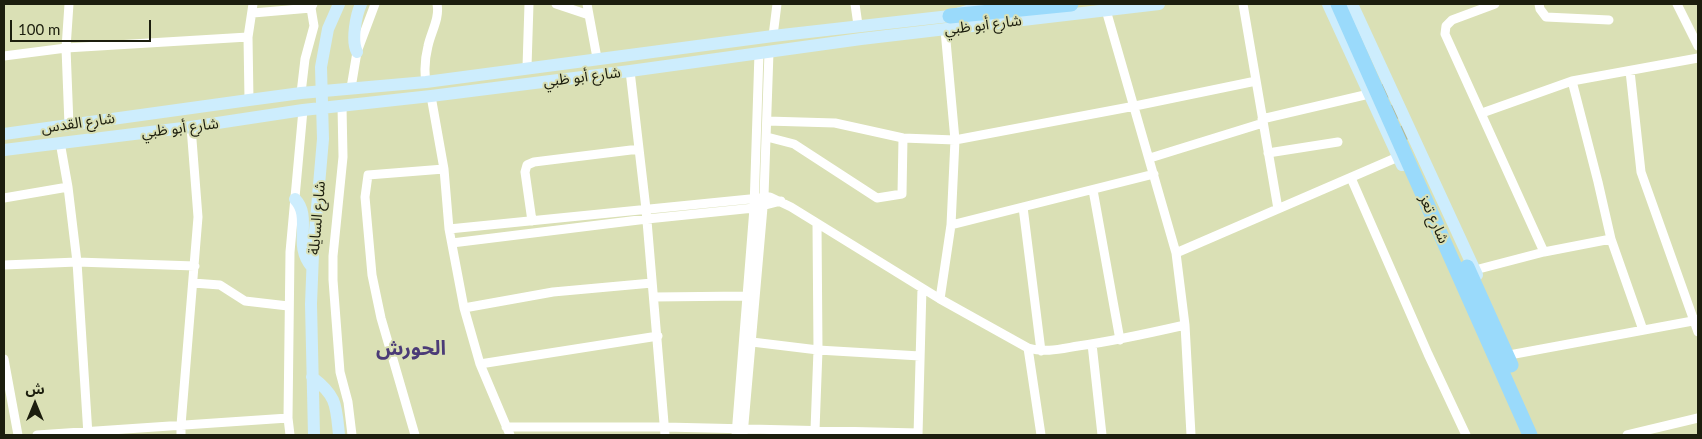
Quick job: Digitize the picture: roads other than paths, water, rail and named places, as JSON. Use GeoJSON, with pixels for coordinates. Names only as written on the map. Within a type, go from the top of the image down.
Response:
{"type":"FeatureCollection","features":[{"type":"Feature","properties":{"kind":"main road","name":"شارع السايلة"},"geometry":{"type":"LineString","coordinates":[[314,435],[312,267],[323,139],[320,67],[328,29],[339,4]]}},
{"type":"Feature","properties":{"kind":"main road"},"geometry":{"type":"LineString","coordinates":[[357,52],[354,46],[356,22],[361,4]]}},
{"type":"Feature","properties":{"kind":"main road","name":"شارع أبو ظبي"},"geometry":{"type":"LineString","coordinates":[[4,150],[191,127],[303,110],[630,71],[861,39],[947,23],[991,4]]}},
{"type":"Feature","properties":{"kind":"main road"},"geometry":{"type":"LineString","coordinates":[[947,23],[1071,4]]}},
{"type":"Feature","properties":{"kind":"main road","name":"شارع أبو ظبي"},"geometry":{"type":"LineString","coordinates":[[301,93],[426,82],[527,67],[858,25],[947,23],[1159,4]]}},
{"type":"Feature","properties":{"kind":"main road"},"geometry":{"type":"LineString","coordinates":[[1328,4],[1369,94],[1402,148]]}},
{"type":"Feature","properties":{"kind":"main road","name":"شارع تعز"},"geometry":{"type":"LineString","coordinates":[[1338,4],[1402,148],[1541,435]]}},
{"type":"Feature","properties":{"kind":"main road"},"geometry":{"type":"LineString","coordinates":[[1352,4],[1476,270],[1484,317]]}},
{"type":"Feature","properties":{"kind":"main road"},"geometry":{"type":"LineString","coordinates":[[1348,48],[1348,41],[1352,35],[1363,34],[1368,40]]}},
{"type":"Feature","properties":{"kind":"main road"},"geometry":{"type":"LineString","coordinates":[[426,82],[431,96]]}},
{"type":"Feature","properties":{"kind":"main road","name":"شارع القدس"},"geometry":{"type":"LineString","coordinates":[[4,134],[301,93]]}},
{"type":"Feature","properties":{"kind":"main road"},"geometry":{"type":"LineString","coordinates":[[295,198],[303,212],[304,254],[312,267]]}},
{"type":"Feature","properties":{"kind":"main road","name":"شارع تعز"},"geometry":{"type":"LineString","coordinates":[[1502,357],[1530,435]]}},
{"type":"Feature","properties":{"kind":"main road"},"geometry":{"type":"LineString","coordinates":[[312,377],[333,398],[337,411],[339,435]]}},
{"type":"Feature","properties":{"kind":"street"},"geometry":{"type":"LineString","coordinates":[[69,4],[66,48],[69,125]]}},
{"type":"Feature","properties":{"kind":"street"},"geometry":{"type":"LineString","coordinates":[[350,88],[357,52],[375,4]]}},
{"type":"Feature","properties":{"kind":"street"},"geometry":{"type":"LineString","coordinates":[[426,82],[424,71],[428,45],[438,12],[437,4]]}},
{"type":"Feature","properties":{"kind":"street"},"geometry":{"type":"LineString","coordinates":[[527,67],[529,4]]}},
{"type":"Feature","properties":{"kind":"street"},"geometry":{"type":"LineString","coordinates":[[556,4],[589,14]]}},
{"type":"Feature","properties":{"kind":"street"},"geometry":{"type":"LineString","coordinates":[[587,4],[597,58]]}},
{"type":"Feature","properties":{"kind":"street"},"geometry":{"type":"LineString","coordinates":[[773,36],[777,4]]}},
{"type":"Feature","properties":{"kind":"street"},"geometry":{"type":"LineString","coordinates":[[855,4],[858,25]]}},
{"type":"Feature","properties":{"kind":"street"},"geometry":{"type":"LineString","coordinates":[[1243,4],[1278,209]]}},
{"type":"Feature","properties":{"kind":"street"},"geometry":{"type":"LineString","coordinates":[[1495,4],[1452,20],[1446,26],[1445,34],[1544,252]]}},
{"type":"Feature","properties":{"kind":"street"},"geometry":{"type":"LineString","coordinates":[[1539,4],[1546,17],[1610,20]]}},
{"type":"Feature","properties":{"kind":"street"},"geometry":{"type":"LineString","coordinates":[[1677,4],[1698,46]]}},
{"type":"Feature","properties":{"kind":"street"},"geometry":{"type":"LineString","coordinates":[[249,100],[248,37],[253,8],[312,6],[314,26],[305,59],[301,93]]}},
{"type":"Feature","properties":{"kind":"street"},"geometry":{"type":"LineString","coordinates":[[1106,10],[1176,253],[1185,325],[1191,435]]}},
{"type":"Feature","properties":{"kind":"street"},"geometry":{"type":"LineString","coordinates":[[940,299],[951,225],[956,140],[947,23]]}},
{"type":"Feature","properties":{"kind":"street"},"geometry":{"type":"LineString","coordinates":[[4,56],[66,48],[248,37]]}},
{"type":"Feature","properties":{"kind":"street"},"geometry":{"type":"LineString","coordinates":[[740,432],[747,296],[759,208],[764,196],[767,121],[764,52]]}},
{"type":"Feature","properties":{"kind":"street"},"geometry":{"type":"LineString","coordinates":[[740,432],[752,342],[755,295],[759,208],[754,198],[764,52]]}},
{"type":"Feature","properties":{"kind":"street"},"geometry":{"type":"LineString","coordinates":[[1482,113],[1572,81],[1698,58]]}},
{"type":"Feature","properties":{"kind":"street"},"geometry":{"type":"LineString","coordinates":[[630,71],[647,219],[665,431]]}},
{"type":"Feature","properties":{"kind":"street"},"geometry":{"type":"LineString","coordinates":[[1630,71],[1641,172],[1696,320],[1698,332]]}},
{"type":"Feature","properties":{"kind":"street"},"geometry":{"type":"LineString","coordinates":[[767,121],[835,123],[903,138],[956,140],[1256,81]]}},
{"type":"Feature","properties":{"kind":"street"},"geometry":{"type":"LineString","coordinates":[[1572,81],[1611,239],[1643,330]]}},
{"type":"Feature","properties":{"kind":"street"},"geometry":{"type":"LineString","coordinates":[[1150,158],[1263,121],[1369,94]]}},
{"type":"Feature","properties":{"kind":"street"},"geometry":{"type":"LineString","coordinates":[[431,96],[444,169],[449,229],[464,308],[480,364],[508,431],[740,432],[815,430],[918,434],[922,288]]}},
{"type":"Feature","properties":{"kind":"street"},"geometry":{"type":"LineString","coordinates":[[342,106],[343,157],[333,256],[333,280],[340,372],[348,402],[352,435]]}},
{"type":"Feature","properties":{"kind":"street"},"geometry":{"type":"LineString","coordinates":[[290,435],[288,418],[288,306],[290,252],[303,110]]}},
{"type":"Feature","properties":{"kind":"street"},"geometry":{"type":"LineString","coordinates":[[181,435],[198,217],[191,127]]}},
{"type":"Feature","properties":{"kind":"street"},"geometry":{"type":"LineString","coordinates":[[767,137],[794,144],[877,198],[902,194],[903,138]]}},
{"type":"Feature","properties":{"kind":"street"},"geometry":{"type":"LineString","coordinates":[[60,142],[78,262],[88,433]]}},
{"type":"Feature","properties":{"kind":"street"},"geometry":{"type":"LineString","coordinates":[[1268,153],[1338,142]]}},
{"type":"Feature","properties":{"kind":"street"},"geometry":{"type":"LineString","coordinates":[[532,220],[525,172],[527,165],[534,162],[639,148]]}},
{"type":"Feature","properties":{"kind":"street"},"geometry":{"type":"LineString","coordinates":[[1176,253],[1351,178],[1402,148]]}},
{"type":"Feature","properties":{"kind":"street"},"geometry":{"type":"LineString","coordinates":[[415,435],[381,318],[372,275],[365,197],[368,175],[444,169]]}},
{"type":"Feature","properties":{"kind":"street"},"geometry":{"type":"LineString","coordinates":[[951,225],[1154,174]]}},
{"type":"Feature","properties":{"kind":"street"},"geometry":{"type":"LineString","coordinates":[[1351,178],[1428,354],[1466,435]]}},
{"type":"Feature","properties":{"kind":"street"},"geometry":{"type":"LineString","coordinates":[[4,198],[68,187]]}},
{"type":"Feature","properties":{"kind":"street"},"geometry":{"type":"LineString","coordinates":[[1093,190],[1120,340]]}},
{"type":"Feature","properties":{"kind":"street"},"geometry":{"type":"LineString","coordinates":[[449,229],[764,196],[781,201],[940,299],[1028,348],[1041,352],[1120,340],[1185,325]]}},
{"type":"Feature","properties":{"kind":"street"},"geometry":{"type":"LineString","coordinates":[[452,243],[647,219],[759,208],[781,201]]}},
{"type":"Feature","properties":{"kind":"street"},"geometry":{"type":"LineString","coordinates":[[1023,207],[1041,352]]}},
{"type":"Feature","properties":{"kind":"street"},"geometry":{"type":"LineString","coordinates":[[815,430],[818,350],[817,224]]}},
{"type":"Feature","properties":{"kind":"street"},"geometry":{"type":"LineString","coordinates":[[1476,270],[1544,252],[1611,239]]}},
{"type":"Feature","properties":{"kind":"street"},"geometry":{"type":"LineString","coordinates":[[4,265],[78,262],[195,266]]}},
{"type":"Feature","properties":{"kind":"street"},"geometry":{"type":"LineString","coordinates":[[193,283],[220,285],[245,301],[288,306]]}},
{"type":"Feature","properties":{"kind":"street"},"geometry":{"type":"LineString","coordinates":[[464,308],[553,292],[652,283]]}},
{"type":"Feature","properties":{"kind":"street"},"geometry":{"type":"LineString","coordinates":[[654,297],[747,296]]}},
{"type":"Feature","properties":{"kind":"street"},"geometry":{"type":"LineString","coordinates":[[1502,357],[1696,320]]}},
{"type":"Feature","properties":{"kind":"street"},"geometry":{"type":"LineString","coordinates":[[480,364],[658,336]]}},
{"type":"Feature","properties":{"kind":"street"},"geometry":{"type":"LineString","coordinates":[[752,342],[818,350],[920,356]]}},
{"type":"Feature","properties":{"kind":"street"},"geometry":{"type":"LineString","coordinates":[[1092,344],[1102,435]]}},
{"type":"Feature","properties":{"kind":"street"},"geometry":{"type":"LineString","coordinates":[[1028,348],[1041,435]]}},
{"type":"Feature","properties":{"kind":"street"},"geometry":{"type":"LineString","coordinates":[[4,359],[18,435]]}},
{"type":"Feature","properties":{"kind":"street"},"geometry":{"type":"LineString","coordinates":[[37,435],[288,418]]}},
{"type":"Feature","properties":{"kind":"street"},"geometry":{"type":"LineString","coordinates":[[1628,435],[1698,418]]}},
{"type":"Feature","properties":{"kind":"tunnel"},"geometry":{"type":"LineString","coordinates":[[1382,84],[1408,142]]}},
{"type":"Feature","properties":{"kind":"district","name":"الحورش"},"geometry":{"type":"Point","coordinates":[411,349]}}]}
